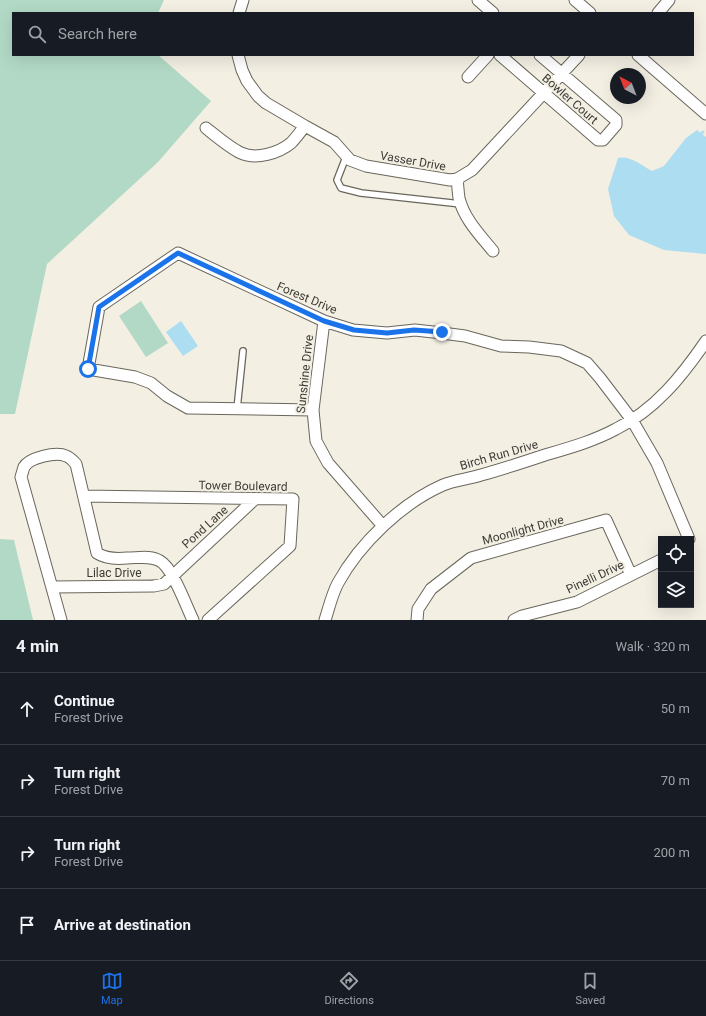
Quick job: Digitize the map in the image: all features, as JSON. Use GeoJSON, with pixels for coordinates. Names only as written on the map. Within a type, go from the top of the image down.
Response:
{"type":"FeatureCollection","features":[{"type":"Feature","properties":{"kind":"street"},"geometry":{"type":"LineString","coordinates":[[239,12],[243,0]]}},
{"type":"Feature","properties":{"kind":"street"},"geometry":{"type":"LineString","coordinates":[[478,0],[492,12]]}},
{"type":"Feature","properties":{"kind":"street"},"geometry":{"type":"LineString","coordinates":[[575,0],[589,12]]}},
{"type":"Feature","properties":{"kind":"street"},"geometry":{"type":"LineString","coordinates":[[659,12],[669,0]]}},
{"type":"Feature","properties":{"kind":"street","name":"Vasser Drive"},"geometry":{"type":"LineString","coordinates":[[238,56],[247,81],[258,96],[266,103],[334,142],[354,162],[366,166],[450,180],[457,179],[472,170],[578,56]]}},
{"type":"Feature","properties":{"kind":"street"},"geometry":{"type":"LineString","coordinates":[[468,77],[487,56]]}},
{"type":"Feature","properties":{"kind":"street","name":"Bowler Court"},"geometry":{"type":"LineString","coordinates":[[501,56],[598,140],[603,140],[616,125],[616,120],[541,56]]}},
{"type":"Feature","properties":{"kind":"street"},"geometry":{"type":"LineString","coordinates":[[639,56],[706,114]]}},
{"type":"Feature","properties":{"kind":"street"},"geometry":{"type":"LineString","coordinates":[[206,128],[242,154],[254,156],[266,155],[281,149],[290,143],[305,126]]}},
{"type":"Feature","properties":{"kind":"street"},"geometry":{"type":"LineString","coordinates":[[457,179],[461,204],[469,221],[493,251]]}},
{"type":"Feature","properties":{"kind":"street","name":"Forest Drive"},"geometry":{"type":"LineString","coordinates":[[237,409],[188,408],[167,396],[151,383],[135,377],[88,369],[99,307],[178,253],[324,321],[354,330],[387,333],[414,330],[442,332],[465,336],[501,346],[529,347],[561,351],[587,363],[632,420]]}},
{"type":"Feature","properties":{"kind":"street","name":"Sunshine Drive"},"geometry":{"type":"LineString","coordinates":[[324,321],[313,410],[316,441],[328,463],[383,526]]}},
{"type":"Feature","properties":{"kind":"street","name":"Birch Run Drive"},"geometry":{"type":"LineString","coordinates":[[325,620],[338,584],[369,539],[419,498],[444,484],[482,475],[574,446],[616,429],[650,408],[664,395],[692,361],[706,341]]}},
{"type":"Feature","properties":{"kind":"street"},"geometry":{"type":"LineString","coordinates":[[237,409],[313,410]]}},
{"type":"Feature","properties":{"kind":"street"},"geometry":{"type":"LineString","coordinates":[[632,420],[657,463],[688,536]]}},
{"type":"Feature","properties":{"kind":"street"},"geometry":{"type":"LineString","coordinates":[[61,620],[21,477],[25,466],[45,455],[55,454],[66,456],[76,464],[98,553],[103,556],[118,559],[147,557],[161,561],[172,574],[193,620]]}},
{"type":"Feature","properties":{"kind":"street","name":"Tower Boulevard"},"geometry":{"type":"LineString","coordinates":[[84,496],[293,499],[290,546],[208,620]]}},
{"type":"Feature","properties":{"kind":"street","name":"Pond Lane"},"geometry":{"type":"LineString","coordinates":[[172,574],[255,499]]}},
{"type":"Feature","properties":{"kind":"street","name":"Moonlight Drive"},"geometry":{"type":"LineString","coordinates":[[416,620],[418,609],[431,590],[471,558],[606,520],[632,575]]}},
{"type":"Feature","properties":{"kind":"street","name":"Pinelli Drive"},"geometry":{"type":"LineString","coordinates":[[514,620],[522,616],[577,602],[658,562]]}},
{"type":"Feature","properties":{"kind":"street","name":"Lilac Drive"},"geometry":{"type":"LineString","coordinates":[[52,587],[154,586],[164,584],[172,574]]}},
{"type":"Feature","properties":{"kind":"lane"},"geometry":{"type":"LineString","coordinates":[[347,156],[337,180],[341,188],[361,193],[461,204]]}},
{"type":"Feature","properties":{"kind":"lane"},"geometry":{"type":"LineString","coordinates":[[237,409],[243,351]]}},
{"type":"Feature","properties":{"kind":"green space"},"geometry":{"type":"Polygon","coordinates":[[[0,0],[164,0],[158,12],[12,12],[12,56],[159,56],[211,101],[158,162],[47,264],[15,414],[0,414],[0,0]]]}},
{"type":"Feature","properties":{"kind":"green space"},"geometry":{"type":"Polygon","coordinates":[[[141,301],[168,343],[146,357],[119,316],[141,301]]]}},
{"type":"Feature","properties":{"kind":"green space"},"geometry":{"type":"Polygon","coordinates":[[[0,539],[14,540],[33,620],[0,620],[0,539]]]}},
{"type":"Feature","properties":{"kind":"water"},"geometry":{"type":"Polygon","coordinates":[[[697,130],[706,137],[706,254],[664,250],[629,235],[614,216],[608,189],[618,158],[622,157],[631,159],[652,171],[664,166],[686,138],[697,130]]]}},
{"type":"Feature","properties":{"kind":"water"},"geometry":{"type":"Polygon","coordinates":[[[181,321],[198,346],[183,356],[166,332],[181,321]]]}},
{"type":"Feature","properties":{"kind":"waterway"},"geometry":{"type":"LineString","coordinates":[[698,137],[703,132]]}},
{"type":"Feature","properties":{"kind":"route"},"geometry":{"type":"LineString","coordinates":[[88,369],[99,307],[178,253],[324,321],[354,330],[387,333],[414,330],[442,332]]}}]}
